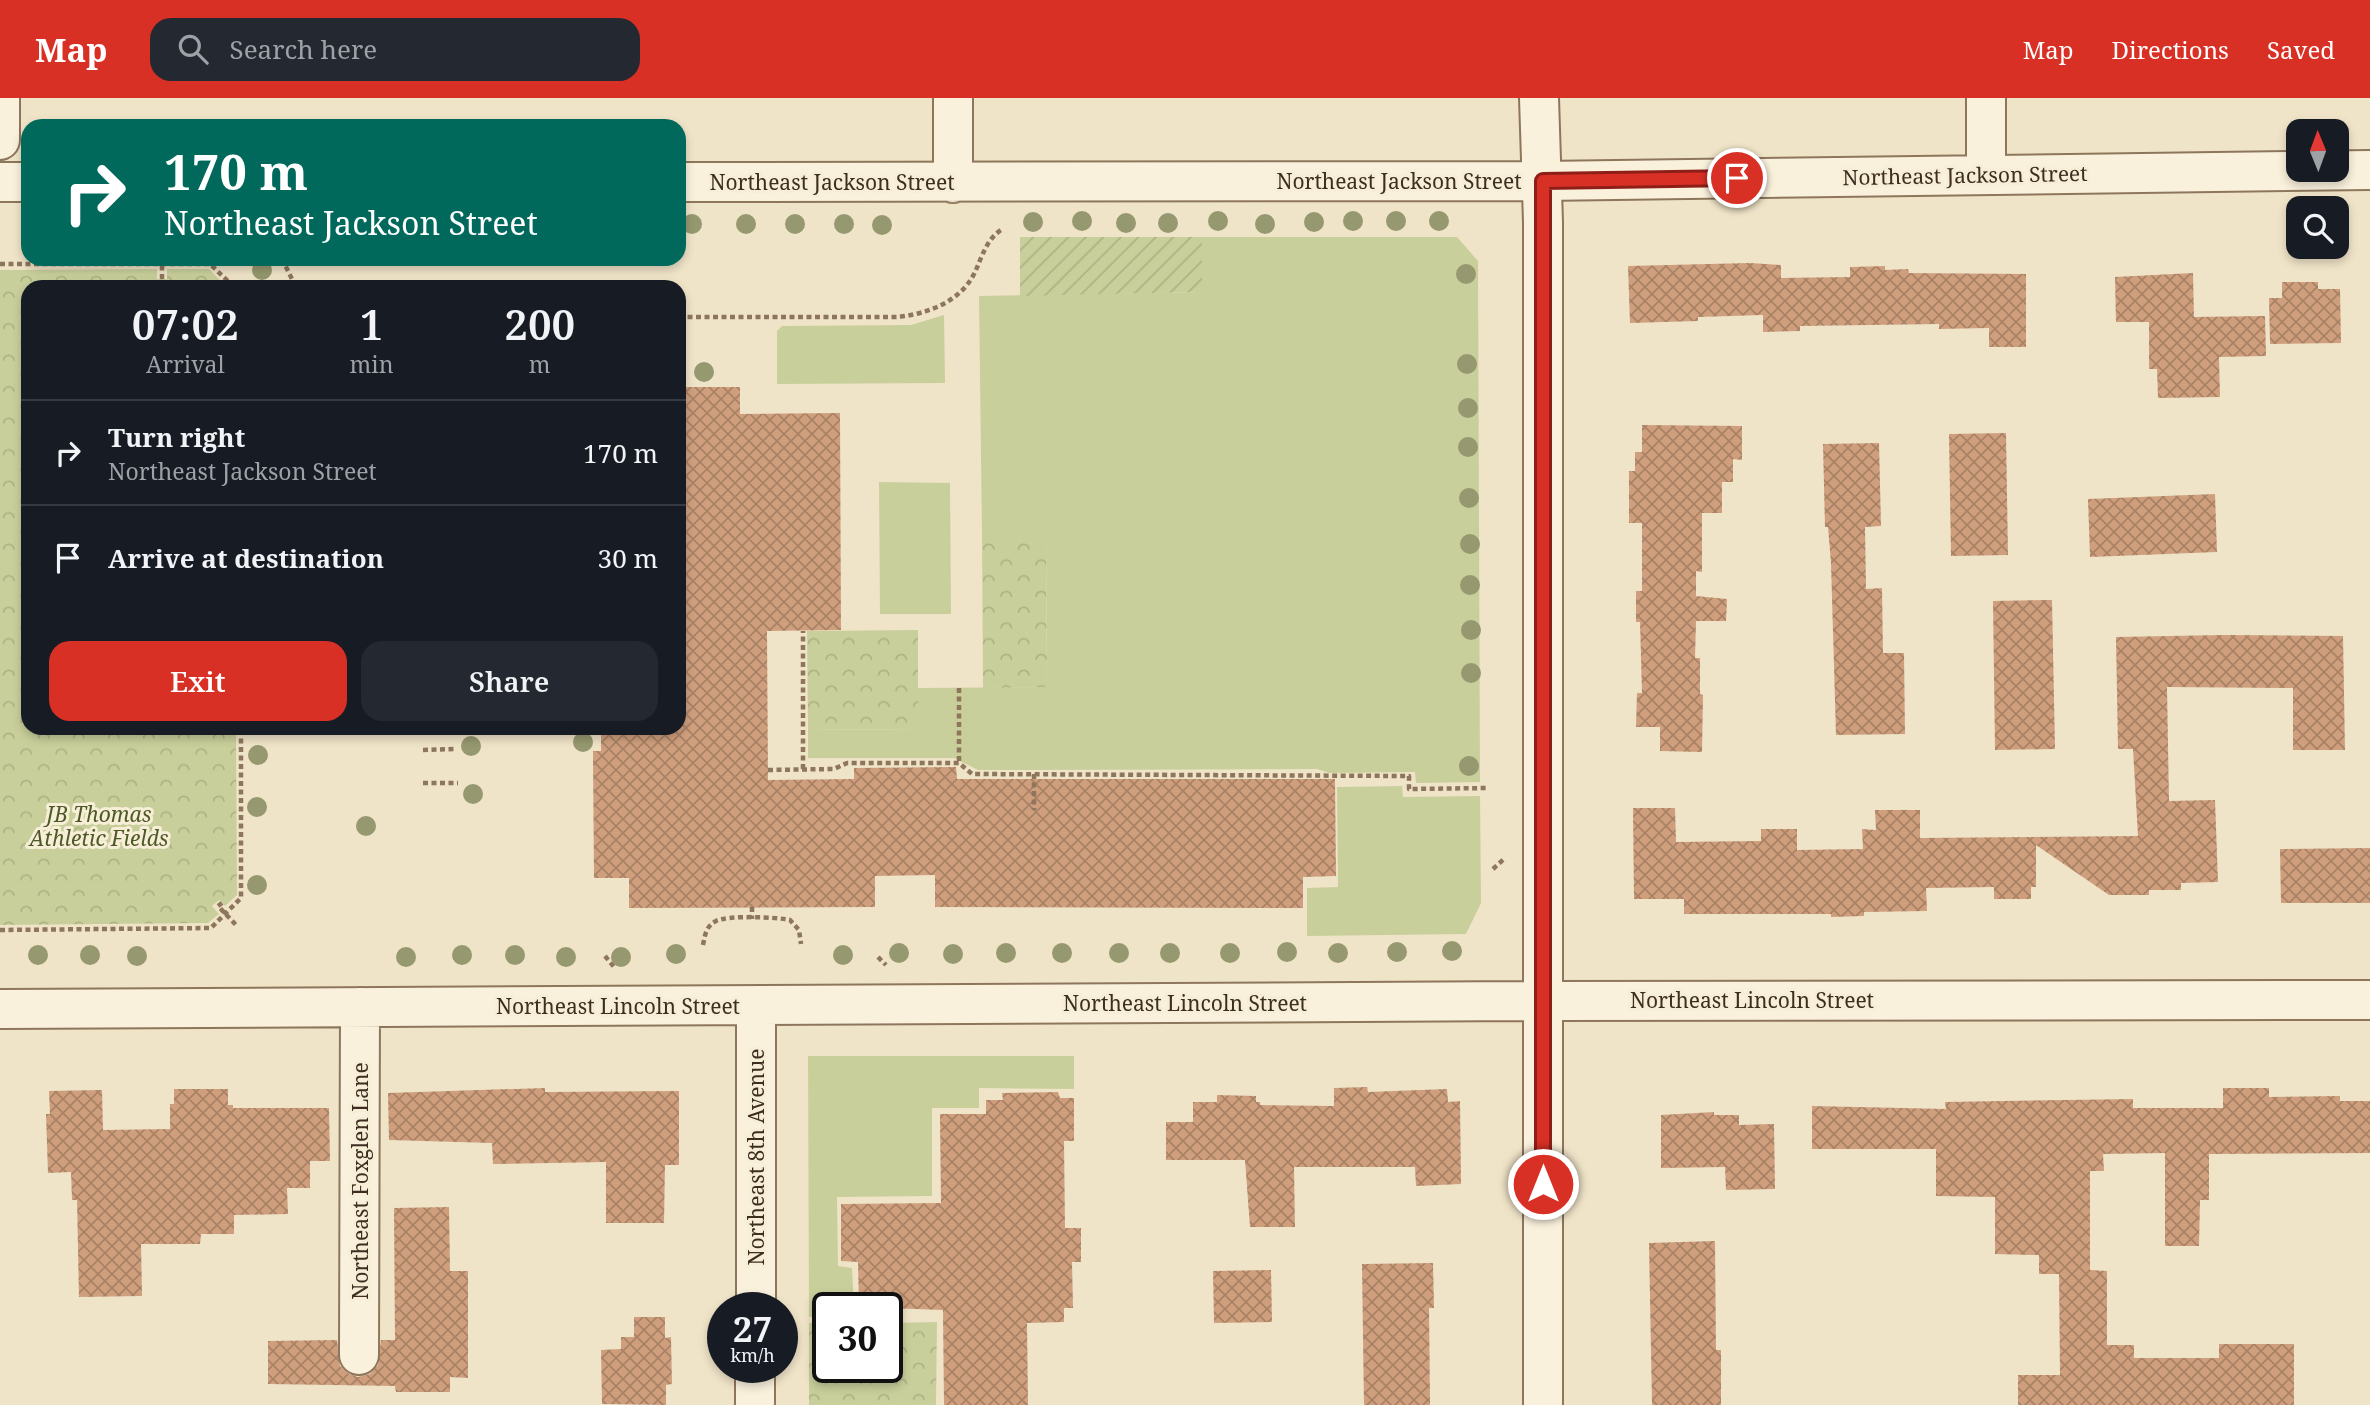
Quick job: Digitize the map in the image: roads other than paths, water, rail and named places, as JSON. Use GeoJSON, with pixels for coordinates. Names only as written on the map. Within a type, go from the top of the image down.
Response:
{"type":"FeatureCollection","features":[{"type":"Feature","properties":{"kind":"street"},"geometry":{"type":"LineString","coordinates":[[0,98],[0,140]]}},
{"type":"Feature","properties":{"kind":"street"},"geometry":{"type":"LineString","coordinates":[[953,98],[953,183]]}},
{"type":"Feature","properties":{"kind":"street"},"geometry":{"type":"LineString","coordinates":[[1539,98],[1543,181],[1543,1405]]}},
{"type":"Feature","properties":{"kind":"street"},"geometry":{"type":"LineString","coordinates":[[1986,98],[1986,174]]}},
{"type":"Feature","properties":{"kind":"street","name":"Northeast Jackson Street"},"geometry":{"type":"LineString","coordinates":[[686,182],[1543,181],[2370,170]]}},
{"type":"Feature","properties":{"kind":"street"},"geometry":{"type":"LineString","coordinates":[[0,182],[21,182]]}},
{"type":"Feature","properties":{"kind":"street","name":"Northeast Lincoln Street"},"geometry":{"type":"LineString","coordinates":[[0,1009],[1543,1001],[2370,1000]]}},
{"type":"Feature","properties":{"kind":"street","name":"Northeast 8th Avenue"},"geometry":{"type":"LineString","coordinates":[[756,1006],[756,1292]]}},
{"type":"Feature","properties":{"kind":"street","name":"Northeast Foxglen Lane"},"geometry":{"type":"LineString","coordinates":[[359,1355],[360,1007]]}},
{"type":"Feature","properties":{"kind":"street"},"geometry":{"type":"LineString","coordinates":[[755,1383],[755,1405]]}},
{"type":"Feature","properties":{"kind":"park label","name":"JB Thomas Athletic Fields"},"geometry":{"type":"Point","coordinates":[99,826]}}]}
